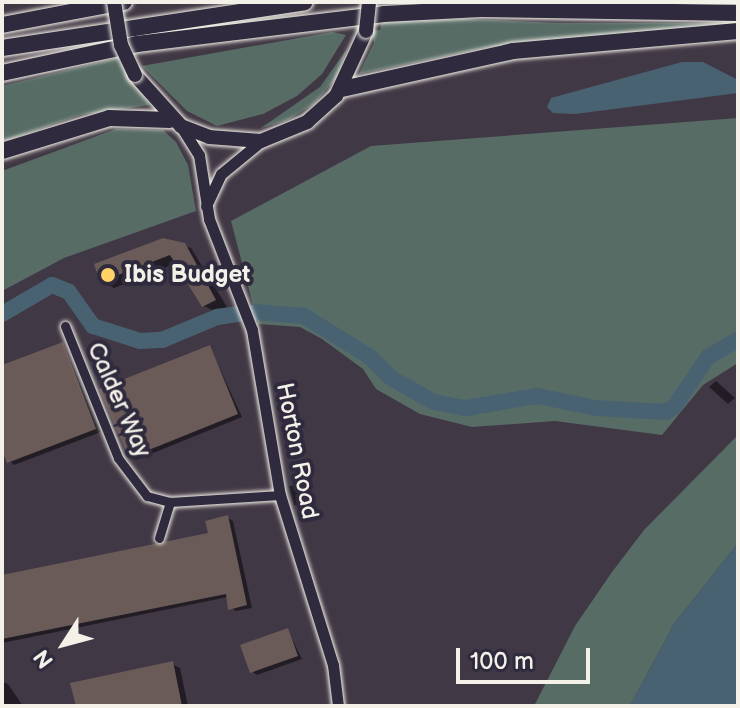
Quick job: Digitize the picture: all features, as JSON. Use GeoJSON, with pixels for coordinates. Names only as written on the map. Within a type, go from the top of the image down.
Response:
{"type":"FeatureCollection","features":[{"type":"Feature","properties":{"kind":"highway"},"geometry":{"type":"LineString","coordinates":[[114,2],[121,45],[135,75],[175,123]]}},
{"type":"Feature","properties":{"kind":"highway"},"geometry":{"type":"LineString","coordinates":[[2,25],[124,2]]}},
{"type":"Feature","properties":{"kind":"highway"},"geometry":{"type":"LineString","coordinates":[[2,48],[91,31],[305,2]]}},
{"type":"Feature","properties":{"kind":"highway"},"geometry":{"type":"LineString","coordinates":[[2,151],[109,118],[175,123],[209,137],[261,141],[307,122],[342,89],[366,31],[369,2]]}},
{"type":"Feature","properties":{"kind":"highway"},"geometry":{"type":"LineString","coordinates":[[2,73],[137,44],[384,14],[481,9],[738,13]]}},
{"type":"Feature","properties":{"kind":"highway"},"geometry":{"type":"LineString","coordinates":[[342,89],[513,51],[738,31]]}},
{"type":"Feature","properties":{"kind":"street","name":"Horton Road"},"geometry":{"type":"LineString","coordinates":[[175,123],[199,155],[206,206],[252,330],[280,495],[333,665],[338,706]]}},
{"type":"Feature","properties":{"kind":"street"},"geometry":{"type":"LineString","coordinates":[[206,206],[221,174],[261,141]]}},
{"type":"Feature","properties":{"kind":"street","name":"Calder Way"},"geometry":{"type":"LineString","coordinates":[[65,326],[118,458],[147,496],[170,502]]}},
{"type":"Feature","properties":{"kind":"street"},"geometry":{"type":"LineString","coordinates":[[159,538],[170,502],[280,495]]}},
{"type":"Feature","properties":{"kind":"green space"},"geometry":{"type":"Polygon","coordinates":[[[466,19],[561,23],[738,23],[489,47],[359,74],[374,43],[372,31],[380,30],[382,21],[466,19]]]}},
{"type":"Feature","properties":{"kind":"green space"},"geometry":{"type":"Polygon","coordinates":[[[332,32],[346,35],[322,74],[297,96],[263,114],[217,126],[187,111],[142,66],[332,32]]]}},
{"type":"Feature","properties":{"kind":"green space"},"geometry":{"type":"Polygon","coordinates":[[[347,49],[337,77],[314,104],[288,120],[261,128],[320,87],[347,49]]]}},
{"type":"Feature","properties":{"kind":"green space"},"geometry":{"type":"Polygon","coordinates":[[[117,58],[150,105],[80,115],[2,142],[2,86],[117,58]]]}},
{"type":"Feature","properties":{"kind":"green space"},"geometry":{"type":"Polygon","coordinates":[[[738,118],[738,363],[703,385],[662,435],[555,421],[472,427],[420,414],[376,389],[363,369],[322,339],[300,327],[258,324],[231,221],[371,146],[738,118]]]}},
{"type":"Feature","properties":{"kind":"green space"},"geometry":{"type":"Polygon","coordinates":[[[116,129],[163,130],[176,142],[188,165],[196,211],[64,258],[2,291],[2,171],[116,129]]]}},
{"type":"Feature","properties":{"kind":"green space"},"geometry":{"type":"Polygon","coordinates":[[[738,435],[738,543],[674,624],[630,706],[534,706],[575,626],[612,572],[644,530],[738,435]]]}},
{"type":"Feature","properties":{"kind":"water"},"geometry":{"type":"Polygon","coordinates":[[[682,62],[703,62],[738,80],[738,93],[575,114],[553,113],[547,107],[551,98],[682,62]]]}},
{"type":"Feature","properties":{"kind":"water"},"geometry":{"type":"Polygon","coordinates":[[[738,543],[738,706],[630,706],[674,624],[738,543]]]}},
{"type":"Feature","properties":{"kind":"building","name":"Ibis Budget"},"geometry":{"type":"Polygon","coordinates":[[[163,238],[185,243],[216,300],[202,307],[170,255],[100,282],[94,264],[163,238]]]}},
{"type":"Feature","properties":{"kind":"building"},"geometry":{"type":"Polygon","coordinates":[[[63,342],[96,429],[7,463],[2,450],[2,365],[63,342]]]}},
{"type":"Feature","properties":{"kind":"building"},"geometry":{"type":"Polygon","coordinates":[[[210,345],[238,414],[129,458],[99,389],[210,345]]]}},
{"type":"Feature","properties":{"kind":"building"},"geometry":{"type":"Polygon","coordinates":[[[228,515],[247,605],[228,610],[226,594],[2,639],[2,575],[208,533],[205,521],[228,515]]]}},
{"type":"Feature","properties":{"kind":"building"},"geometry":{"type":"Polygon","coordinates":[[[288,628],[298,656],[250,673],[240,645],[288,628]]]}},
{"type":"Feature","properties":{"kind":"building"},"geometry":{"type":"Polygon","coordinates":[[[173,661],[182,706],[76,706],[70,683],[173,661]]]}},
{"type":"Feature","properties":{"kind":"waterway"},"geometry":{"type":"LineString","coordinates":[[2,314],[52,285],[69,292],[93,326],[140,341],[162,340],[217,317],[239,314]]}},
{"type":"Feature","properties":{"kind":"waterway"},"geometry":{"type":"LineString","coordinates":[[255,312],[304,316],[370,357],[391,378],[434,402],[466,408],[538,396],[596,408],[665,412],[674,407],[708,357],[738,340]]}},
{"type":"Feature","properties":{"kind":"place","name":"Ibis Budget"},"geometry":{"type":"Point","coordinates":[108,275]}}]}
